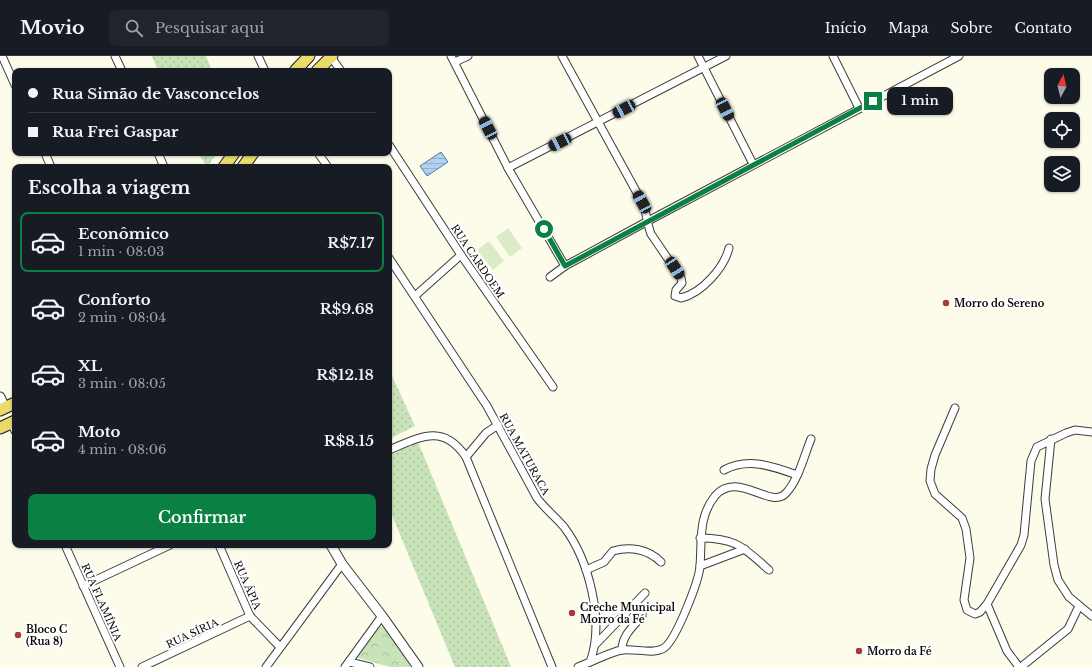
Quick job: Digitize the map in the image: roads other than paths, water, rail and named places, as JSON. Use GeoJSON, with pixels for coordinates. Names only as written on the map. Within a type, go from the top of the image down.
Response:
{"type":"FeatureCollection","features":[{"type":"Feature","properties":{"kind":"main road"},"geometry":{"type":"LineString","coordinates":[[298,68],[309,56]]}},
{"type":"Feature","properties":{"kind":"main road"},"geometry":{"type":"LineString","coordinates":[[320,68],[332,56]]}},
{"type":"Feature","properties":{"kind":"main road"},"geometry":{"type":"LineString","coordinates":[[2,409],[12,404]]}},
{"type":"Feature","properties":{"kind":"main road"},"geometry":{"type":"LineString","coordinates":[[0,428],[12,425]]}},
{"type":"Feature","properties":{"kind":"street"},"geometry":{"type":"LineString","coordinates":[[2,56],[12,78]]}},
{"type":"Feature","properties":{"kind":"street"},"geometry":{"type":"LineString","coordinates":[[115,56],[121,68]]}},
{"type":"Feature","properties":{"kind":"street"},"geometry":{"type":"LineString","coordinates":[[258,56],[264,68]]}},
{"type":"Feature","properties":{"kind":"street"},"geometry":{"type":"LineString","coordinates":[[332,56],[338,68]]}},
{"type":"Feature","properties":{"kind":"street"},"geometry":{"type":"LineString","coordinates":[[468,56],[453,59],[508,168],[565,266]]}},
{"type":"Feature","properties":{"kind":"street"},"geometry":{"type":"LineString","coordinates":[[562,56],[642,202],[652,234],[682,278],[682,283],[675,292],[675,296],[678,298],[688,296],[713,276],[722,265],[729,248]]}},
{"type":"Feature","properties":{"kind":"street"},"geometry":{"type":"LineString","coordinates":[[698,56],[753,164]]}},
{"type":"Feature","properties":{"kind":"street"},"geometry":{"type":"LineString","coordinates":[[508,168],[726,56]]}},
{"type":"Feature","properties":{"kind":"street"},"geometry":{"type":"LineString","coordinates":[[833,56],[859,108]]}},
{"type":"Feature","properties":{"kind":"street"},"geometry":{"type":"LineString","coordinates":[[550,277],[565,266],[753,164],[959,56]]}},
{"type":"Feature","properties":{"kind":"street","name":"RUA CARDOEM"},"geometry":{"type":"LineString","coordinates":[[392,150],[462,255],[553,387]]}},
{"type":"Feature","properties":{"kind":"street"},"geometry":{"type":"LineString","coordinates":[[415,296],[462,255]]}},
{"type":"Feature","properties":{"kind":"street","name":"RUA MATURACA"},"geometry":{"type":"LineString","coordinates":[[392,262],[498,425],[537,498],[543,507],[564,527],[586,570],[594,600],[595,645],[590,662]]}},
{"type":"Feature","properties":{"kind":"street"},"geometry":{"type":"LineString","coordinates":[[0,397],[2,409]]}},
{"type":"Feature","properties":{"kind":"street"},"geometry":{"type":"LineString","coordinates":[[955,408],[935,455],[931,469],[930,481],[935,494],[962,518],[966,529],[970,558],[964,600],[967,610],[975,614],[987,604],[1024,535],[1034,453],[1037,447],[1051,439],[1076,430],[1092,432]]}},
{"type":"Feature","properties":{"kind":"street"},"geometry":{"type":"LineString","coordinates":[[466,457],[486,434],[498,425]]}},
{"type":"Feature","properties":{"kind":"street"},"geometry":{"type":"LineString","coordinates":[[392,449],[419,437],[440,436],[457,445],[466,457],[552,667]]}},
{"type":"Feature","properties":{"kind":"street"},"geometry":{"type":"LineString","coordinates":[[578,667],[622,650],[659,651],[667,645],[677,630],[695,585],[700,566],[700,538],[702,522],[707,508],[716,495],[724,489],[734,486],[745,487],[766,496],[776,498],[782,497],[787,492],[797,475],[811,439]]}},
{"type":"Feature","properties":{"kind":"street"},"geometry":{"type":"LineString","coordinates":[[1051,439],[1045,499],[1054,565],[1058,580],[1063,589],[1069,597],[1092,616]]}},
{"type":"Feature","properties":{"kind":"street"},"geometry":{"type":"LineString","coordinates":[[724,470],[738,463],[747,462],[777,468],[797,475]]}},
{"type":"Feature","properties":{"kind":"street"},"geometry":{"type":"LineString","coordinates":[[700,538],[728,539],[745,549],[769,570]]}},
{"type":"Feature","properties":{"kind":"street","name":"RUA FLAMÍNIA"},"geometry":{"type":"LineString","coordinates":[[66,548],[120,667]]}},
{"type":"Feature","properties":{"kind":"street"},"geometry":{"type":"LineString","coordinates":[[83,586],[164,548]]}},
{"type":"Feature","properties":{"kind":"street","name":"RUA ÁPIA"},"geometry":{"type":"LineString","coordinates":[[220,548],[250,616],[280,647]]}},
{"type":"Feature","properties":{"kind":"street"},"geometry":{"type":"LineString","coordinates":[[333,548],[342,564],[382,616],[418,667]]}},
{"type":"Feature","properties":{"kind":"street"},"geometry":{"type":"LineString","coordinates":[[586,570],[604,562],[613,551],[630,548],[647,552],[661,562]]}},
{"type":"Feature","properties":{"kind":"street"},"geometry":{"type":"LineString","coordinates":[[700,566],[745,549]]}},
{"type":"Feature","properties":{"kind":"street"},"geometry":{"type":"LineString","coordinates":[[266,667],[342,564]]}},
{"type":"Feature","properties":{"kind":"street"},"geometry":{"type":"LineString","coordinates":[[595,645],[646,593]]}},
{"type":"Feature","properties":{"kind":"street"},"geometry":{"type":"LineString","coordinates":[[622,650],[622,644],[626,634],[642,616],[642,612],[635,604]]}},
{"type":"Feature","properties":{"kind":"street"},"geometry":{"type":"LineString","coordinates":[[987,604],[1007,651],[1020,667],[1068,629],[1080,606]]}},
{"type":"Feature","properties":{"kind":"street","name":"RUA SÍRIA"},"geometry":{"type":"LineString","coordinates":[[142,667],[250,616]]}},
{"type":"Feature","properties":{"kind":"street"},"geometry":{"type":"LineString","coordinates":[[370,667],[347,664],[382,616]]}},
{"type":"Feature","properties":{"kind":"water"},"geometry":{"type":"Polygon","coordinates":[[[441,152],[448,162],[427,176],[420,166],[441,152]]]}},
{"type":"Feature","properties":{"kind":"place","name":"Morro do Sereno"},"geometry":{"type":"Point","coordinates":[946,303]}},
{"type":"Feature","properties":{"kind":"place","name":"Creche Municipal Morro da Fé"},"geometry":{"type":"Point","coordinates":[572,613]}},
{"type":"Feature","properties":{"kind":"place","name":"Bloco C (Rua 8)"},"geometry":{"type":"Point","coordinates":[18,635]}},
{"type":"Feature","properties":{"kind":"place","name":"Morro da Fé"},"geometry":{"type":"Point","coordinates":[859,651]}}]}
